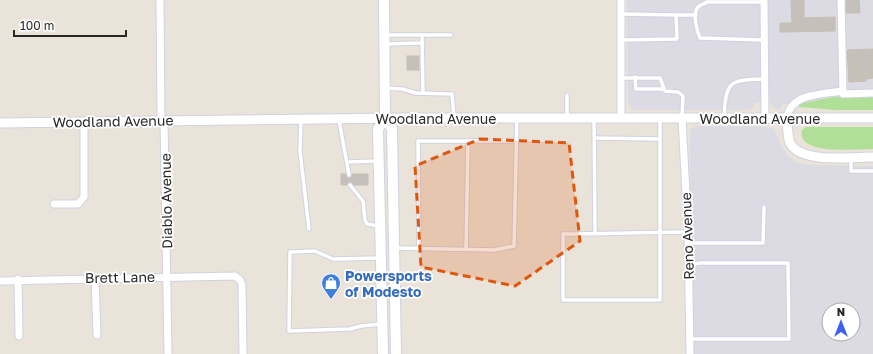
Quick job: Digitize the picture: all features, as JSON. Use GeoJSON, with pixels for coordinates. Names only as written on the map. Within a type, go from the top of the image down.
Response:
{"type":"FeatureCollection","features":[{"type":"Feature","properties":{"kind":"main road"},"geometry":{"type":"LineString","coordinates":[[383,354],[378,130],[385,118],[384,0]]}},
{"type":"Feature","properties":{"kind":"main road"},"geometry":{"type":"LineString","coordinates":[[385,118],[392,129],[396,354]]}},
{"type":"Feature","properties":{"kind":"main road"},"geometry":{"type":"LineString","coordinates":[[381,262],[389,287],[390,329],[392,334],[396,335]]}},
{"type":"Feature","properties":{"kind":"street","name":"Diablo Avenue"},"geometry":{"type":"LineString","coordinates":[[160,0],[168,354]]}},
{"type":"Feature","properties":{"kind":"street"},"geometry":{"type":"LineString","coordinates":[[621,0],[621,118]]}},
{"type":"Feature","properties":{"kind":"street"},"geometry":{"type":"LineString","coordinates":[[841,0],[843,94],[873,93]]}},
{"type":"Feature","properties":{"kind":"street"},"geometry":{"type":"LineString","coordinates":[[764,1],[765,118]]}},
{"type":"Feature","properties":{"kind":"street"},"geometry":{"type":"LineString","coordinates":[[843,91],[800,99],[790,108],[787,118],[788,138],[791,144],[800,153],[814,157],[873,157]]}},
{"type":"Feature","properties":{"kind":"street","name":"Woodland Avenue"},"geometry":{"type":"LineString","coordinates":[[0,123],[385,118],[873,118]]}},
{"type":"Feature","properties":{"kind":"street","name":"Reno Avenue"},"geometry":{"type":"LineString","coordinates":[[682,118],[689,243],[690,354]]}},
{"type":"Feature","properties":{"kind":"street"},"geometry":{"type":"LineString","coordinates":[[54,204],[74,204],[82,201],[84,194],[84,122]]}},
{"type":"Feature","properties":{"kind":"street","name":"Brett Lane"},"geometry":{"type":"LineString","coordinates":[[0,281],[18,279],[231,275],[239,278],[242,285],[243,354]]}},
{"type":"Feature","properties":{"kind":"street"},"geometry":{"type":"LineString","coordinates":[[95,278],[97,335]]}},
{"type":"Feature","properties":{"kind":"street"},"geometry":{"type":"LineString","coordinates":[[18,279],[19,336]]}},
{"type":"Feature","properties":{"kind":"lane"},"geometry":{"type":"LineString","coordinates":[[764,1],[707,2],[699,6],[696,10],[700,38],[764,40]]}},
{"type":"Feature","properties":{"kind":"lane"},"geometry":{"type":"LineString","coordinates":[[621,14],[696,15]]}},
{"type":"Feature","properties":{"kind":"lane"},"geometry":{"type":"LineString","coordinates":[[621,40],[677,39],[676,15]]}},
{"type":"Feature","properties":{"kind":"lane"},"geometry":{"type":"LineString","coordinates":[[384,39],[422,35],[451,35]]}},
{"type":"Feature","properties":{"kind":"lane"},"geometry":{"type":"LineString","coordinates":[[422,35],[423,93]]}},
{"type":"Feature","properties":{"kind":"lane"},"geometry":{"type":"LineString","coordinates":[[384,39],[422,43]]}},
{"type":"Feature","properties":{"kind":"lane"},"geometry":{"type":"LineString","coordinates":[[621,78],[660,78],[663,83],[663,90]]}},
{"type":"Feature","properties":{"kind":"lane"},"geometry":{"type":"LineString","coordinates":[[635,78],[636,89],[678,92],[683,96],[682,118]]}},
{"type":"Feature","properties":{"kind":"lane"},"geometry":{"type":"LineString","coordinates":[[724,118],[725,94],[731,84],[744,80],[764,79]]}},
{"type":"Feature","properties":{"kind":"lane"},"geometry":{"type":"LineString","coordinates":[[385,88],[402,89],[423,93],[452,94],[454,118]]}},
{"type":"Feature","properties":{"kind":"lane"},"geometry":{"type":"LineString","coordinates":[[567,95],[567,118]]}},
{"type":"Feature","properties":{"kind":"lane"},"geometry":{"type":"LineString","coordinates":[[394,248],[494,250],[514,246],[517,141],[516,118]]}},
{"type":"Feature","properties":{"kind":"lane"},"geometry":{"type":"LineString","coordinates":[[594,118],[595,234]]}},
{"type":"Feature","properties":{"kind":"lane"},"geometry":{"type":"LineString","coordinates":[[660,118],[659,232],[660,300],[563,300],[563,234],[595,234],[659,232],[688,232]]}},
{"type":"Feature","properties":{"kind":"lane"},"geometry":{"type":"LineString","coordinates":[[301,119],[300,151],[309,229]]}},
{"type":"Feature","properties":{"kind":"lane"},"geometry":{"type":"LineString","coordinates":[[339,119],[349,174]]}},
{"type":"Feature","properties":{"kind":"lane"},"geometry":{"type":"LineString","coordinates":[[595,138],[660,139]]}},
{"type":"Feature","properties":{"kind":"lane"},"geometry":{"type":"LineString","coordinates":[[419,248],[418,141],[517,141]]}},
{"type":"Feature","properties":{"kind":"lane"},"geometry":{"type":"LineString","coordinates":[[466,249],[468,141]]}},
{"type":"Feature","properties":{"kind":"lane"},"geometry":{"type":"LineString","coordinates":[[850,157],[851,170],[873,171]]}},
{"type":"Feature","properties":{"kind":"lane"},"geometry":{"type":"LineString","coordinates":[[347,162],[379,161]]}},
{"type":"Feature","properties":{"kind":"lane"},"geometry":{"type":"LineString","coordinates":[[350,185],[363,201],[365,220],[367,224],[380,226]]}},
{"type":"Feature","properties":{"kind":"lane"},"geometry":{"type":"LineString","coordinates":[[689,243],[763,243],[764,207]]}},
{"type":"Feature","properties":{"kind":"lane"},"geometry":{"type":"LineString","coordinates":[[381,262],[333,259],[315,251],[290,252],[289,331],[350,329],[361,326],[382,324]]}},
{"type":"Feature","properties":{"kind":"lane"},"geometry":{"type":"LineString","coordinates":[[689,266],[700,263],[788,263],[789,339],[690,339]]}},
{"type":"Feature","properties":{"kind":"highlighted area"},"geometry":{"type":"Polygon","coordinates":[[[480,139],[569,143],[580,241],[515,286],[421,267],[415,166],[480,139]]]}},
{"type":"Feature","properties":{"kind":"shaded area"},"geometry":{"type":"Polygon","coordinates":[[[627,0],[873,0],[873,94],[834,97],[798,104],[782,104],[779,110],[774,108],[771,103],[755,103],[753,108],[748,110],[633,110],[628,103],[627,0]]]}},
{"type":"Feature","properties":{"kind":"shaded area"},"geometry":{"type":"Polygon","coordinates":[[[696,126],[764,126],[774,129],[788,156],[798,163],[811,165],[873,166],[873,354],[691,354],[690,130],[696,126]]]}},
{"type":"Feature","properties":{"kind":"green space"},"geometry":{"type":"Polygon","coordinates":[[[873,94],[873,110],[837,110],[799,107],[798,104],[834,97],[873,94]]]}},
{"type":"Feature","properties":{"kind":"green space"},"geometry":{"type":"Polygon","coordinates":[[[806,127],[873,127],[873,149],[829,149],[808,144],[803,138],[802,130],[806,127]]]}},
{"type":"Feature","properties":{"kind":"building"},"geometry":{"type":"Polygon","coordinates":[[[791,0],[804,0],[804,18],[835,17],[835,31],[780,32],[780,23],[792,23],[791,0]]]}},
{"type":"Feature","properties":{"kind":"building"},"geometry":{"type":"Polygon","coordinates":[[[846,0],[859,0],[860,13],[846,13],[846,0]]]}},
{"type":"Feature","properties":{"kind":"building"},"geometry":{"type":"Polygon","coordinates":[[[873,49],[873,78],[866,79],[866,81],[849,82],[847,50],[873,49]]]}},
{"type":"Feature","properties":{"kind":"building"},"geometry":{"type":"Polygon","coordinates":[[[407,56],[419,56],[419,70],[407,70],[407,56]]]}},
{"type":"Feature","properties":{"kind":"building"},"geometry":{"type":"Polygon","coordinates":[[[341,174],[346,174],[349,178],[352,174],[368,174],[368,185],[354,185],[350,182],[347,185],[341,185],[341,174]]]}},
{"type":"Feature","properties":{"kind":"place","name":"Powersports of Modesto"},"geometry":{"type":"Point","coordinates":[331,300]}}]}
